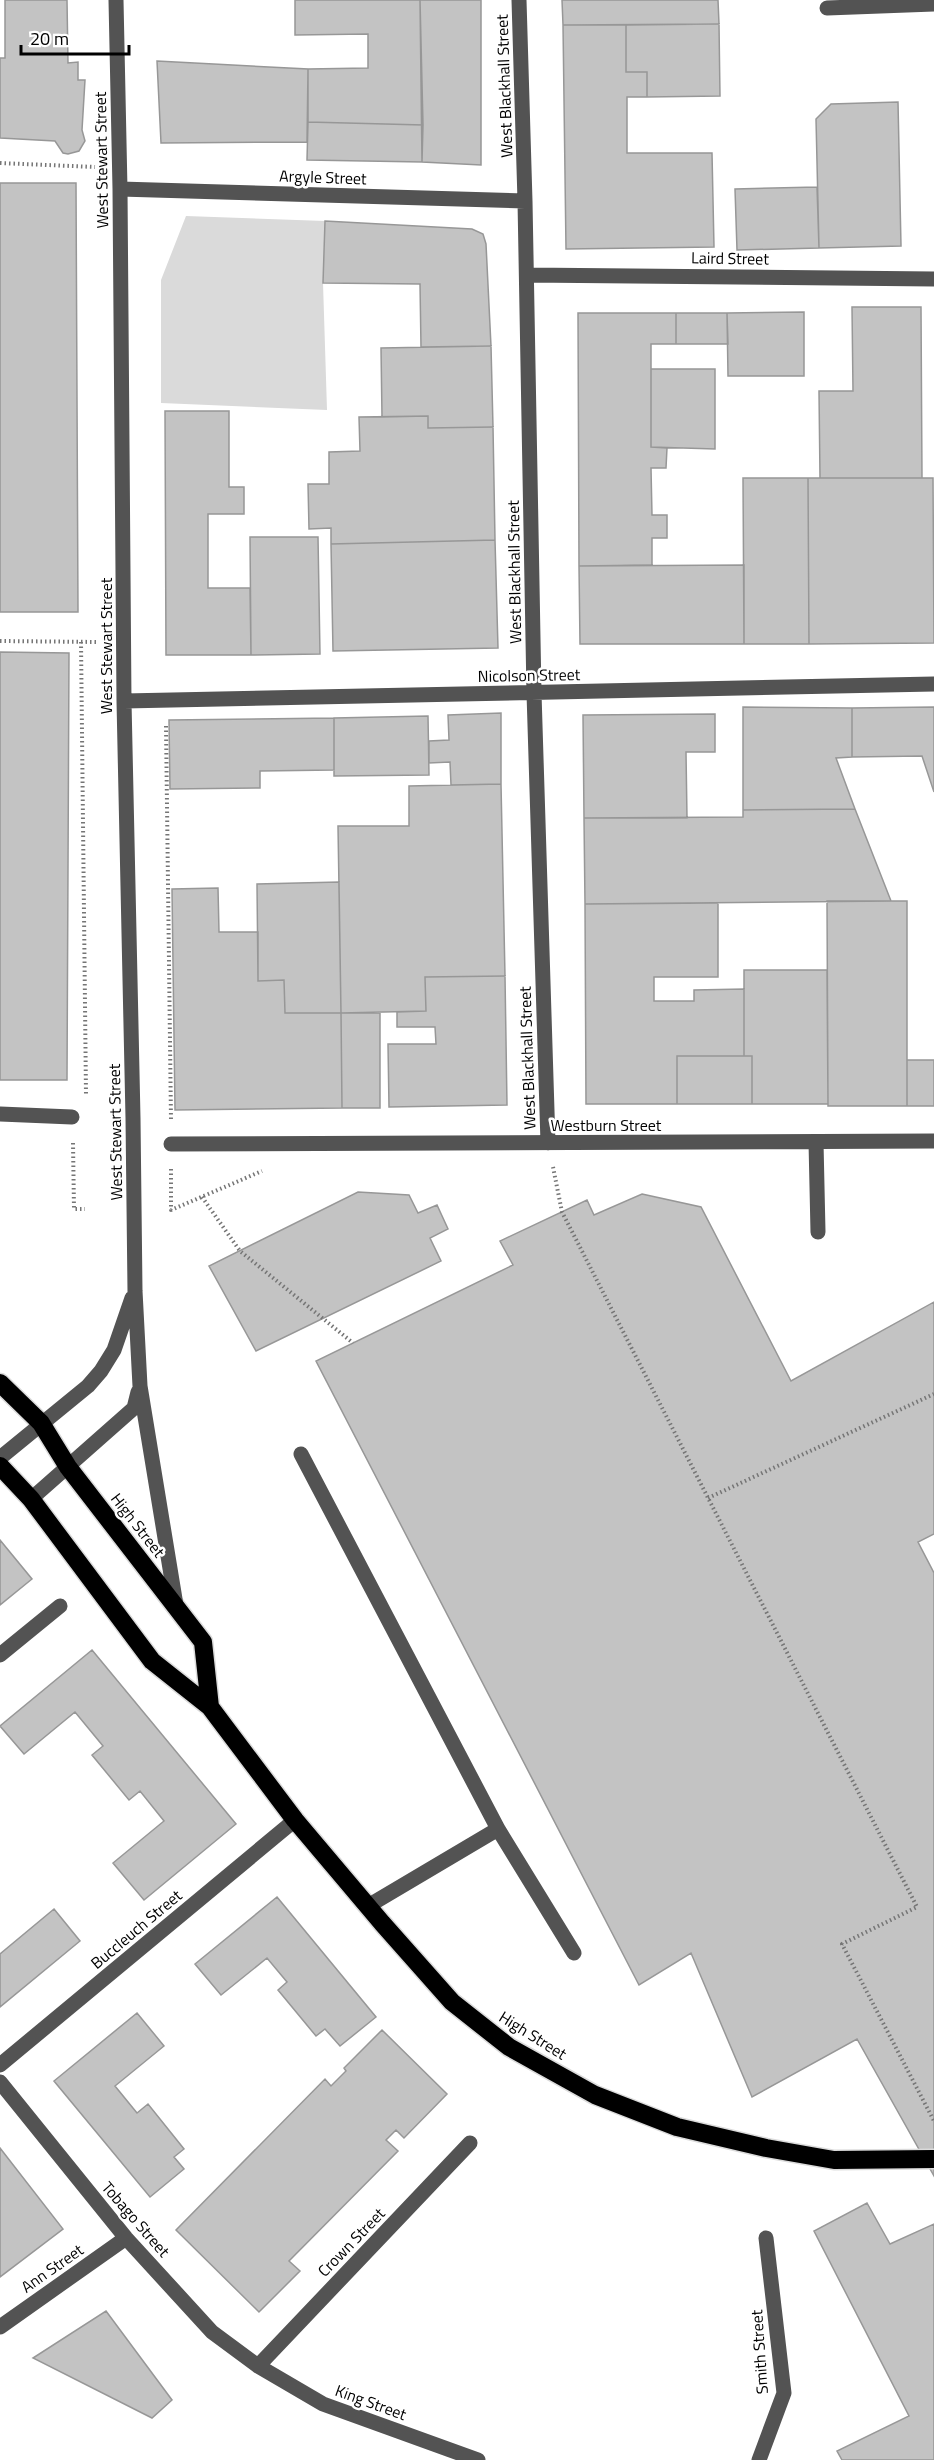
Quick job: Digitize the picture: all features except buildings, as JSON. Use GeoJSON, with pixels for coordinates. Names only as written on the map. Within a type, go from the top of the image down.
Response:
{"type":"FeatureCollection","features":[{"type":"Feature","properties":{"kind":"highway","name":"High Street"},"geometry":{"type":"LineString","coordinates":[[0,1383],[41,1423],[68,1467],[203,1642],[210,1707]]}},
{"type":"Feature","properties":{"kind":"highway","name":"High Street"},"geometry":{"type":"LineString","coordinates":[[0,1466],[31,1499],[152,1661],[210,1707],[295,1820],[452,2002],[509,2047],[596,2095],[677,2127],[766,2148],[834,2160],[934,2159]]}},
{"type":"Feature","properties":{"kind":"street","name":"West Stewart Street"},"geometry":{"type":"LineString","coordinates":[[116,0],[120,168],[124,701],[134,1118],[135,1291],[140,1386],[176,1605]]}},
{"type":"Feature","properties":{"kind":"street","name":"West Blackhall Street"},"geometry":{"type":"LineString","coordinates":[[519,0],[534,693],[548,1143]]}},
{"type":"Feature","properties":{"kind":"street"},"geometry":{"type":"LineString","coordinates":[[827,8],[934,4]]}},
{"type":"Feature","properties":{"kind":"street","name":"Argyle Street"},"geometry":{"type":"LineString","coordinates":[[120,189],[525,201]]}},
{"type":"Feature","properties":{"kind":"street","name":"Laird Street"},"geometry":{"type":"LineString","coordinates":[[526,275],[934,279]]}},
{"type":"Feature","properties":{"kind":"street","name":"Nicolson Street"},"geometry":{"type":"LineString","coordinates":[[124,701],[934,684]]}},
{"type":"Feature","properties":{"kind":"street"},"geometry":{"type":"LineString","coordinates":[[0,1114],[72,1117]]}},
{"type":"Feature","properties":{"kind":"street","name":"Westburn Street"},"geometry":{"type":"LineString","coordinates":[[171,1144],[934,1141]]}},
{"type":"Feature","properties":{"kind":"street"},"geometry":{"type":"LineString","coordinates":[[816,1142],[818,1232]]}},
{"type":"Feature","properties":{"kind":"street","name":"West Stewart Street"},"geometry":{"type":"LineString","coordinates":[[0,1458],[88,1386],[101,1371],[114,1350],[135,1291]]}},
{"type":"Feature","properties":{"kind":"street","name":"West Stewart Street"},"geometry":{"type":"LineString","coordinates":[[31,1499],[134,1408],[140,1386]]}},
{"type":"Feature","properties":{"kind":"street"},"geometry":{"type":"LineString","coordinates":[[301,1454],[498,1829],[574,1953]]}},
{"type":"Feature","properties":{"kind":"street"},"geometry":{"type":"LineString","coordinates":[[0,1655],[60,1606]]}},
{"type":"Feature","properties":{"kind":"street","name":"Buccleuch Street"},"geometry":{"type":"LineString","coordinates":[[0,2065],[295,1820]]}},
{"type":"Feature","properties":{"kind":"street"},"geometry":{"type":"LineString","coordinates":[[368,1906],[498,1829]]}},
{"type":"Feature","properties":{"kind":"street","name":"Tobago Street"},"geometry":{"type":"LineString","coordinates":[[0,2082],[126,2238],[212,2332],[258,2366]]}},
{"type":"Feature","properties":{"kind":"street","name":"Crown Street"},"geometry":{"type":"LineString","coordinates":[[258,2366],[470,2143]]}},
{"type":"Feature","properties":{"kind":"street","name":"Ann Street"},"geometry":{"type":"LineString","coordinates":[[0,2327],[126,2238]]}},
{"type":"Feature","properties":{"kind":"street","name":"Smith Street"},"geometry":{"type":"LineString","coordinates":[[759,2460],[783,2393],[766,2238]]}},
{"type":"Feature","properties":{"kind":"street","name":"King Street"},"geometry":{"type":"LineString","coordinates":[[258,2366],[323,2404],[478,2460]]}},
{"type":"Feature","properties":{"kind":"path"},"geometry":{"type":"LineString","coordinates":[[0,163],[120,168]]}},
{"type":"Feature","properties":{"kind":"path"},"geometry":{"type":"LineString","coordinates":[[0,641],[124,642]]}},
{"type":"Feature","properties":{"kind":"path"},"geometry":{"type":"LineString","coordinates":[[81,642],[86,1117],[72,1117],[74,1209],[86,1209]]}},
{"type":"Feature","properties":{"kind":"path"},"geometry":{"type":"LineString","coordinates":[[166,700],[171,1210],[272,1166]]}},
{"type":"Feature","properties":{"kind":"path"},"geometry":{"type":"LineString","coordinates":[[548,1143],[562,1212],[916,1907],[842,1944],[934,2121]]}},
{"type":"Feature","properties":{"kind":"path"},"geometry":{"type":"LineString","coordinates":[[202,1197],[240,1251],[353,1343]]}},
{"type":"Feature","properties":{"kind":"path"},"geometry":{"type":"LineString","coordinates":[[708,1498],[934,1394]]}},
{"type":"Feature","properties":{"kind":"shaded area"},"geometry":{"type":"Polygon","coordinates":[[[186,216],[325,221],[323,283],[327,410],[161,403],[161,280],[186,216]]]}}]}
